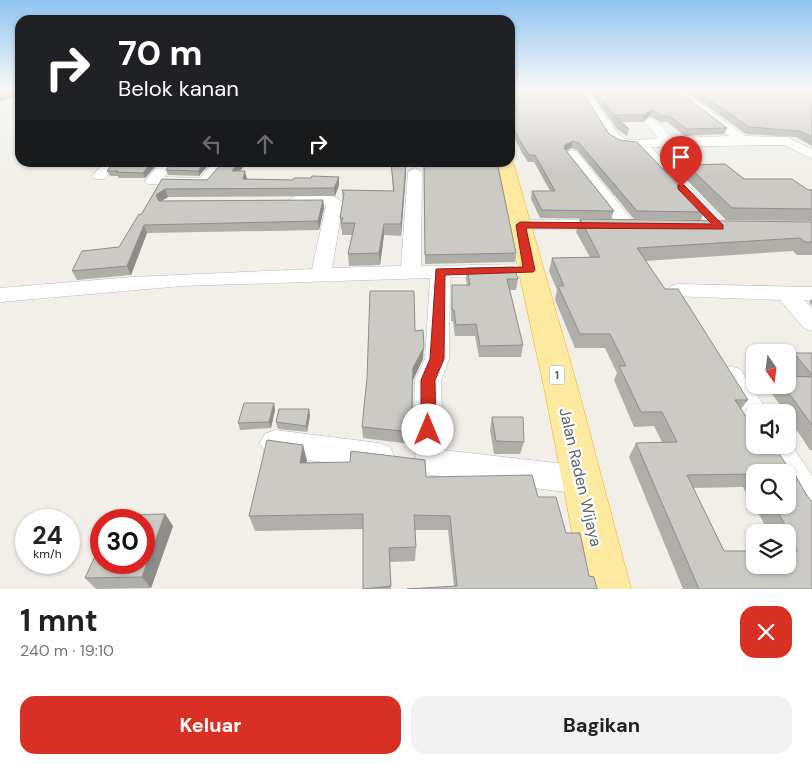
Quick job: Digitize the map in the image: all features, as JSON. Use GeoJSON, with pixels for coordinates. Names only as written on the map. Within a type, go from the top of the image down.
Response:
{"type":"FeatureCollection","features":[{"type":"Feature","properties":{"kind":"highway","name":"Jalan Raden Wijaya"},"geometry":{"type":"LineString","coordinates":[[505,167],[607,589]]}},
{"type":"Feature","properties":{"kind":"street"},"geometry":{"type":"LineString","coordinates":[[602,117],[612,137],[624,143],[742,140],[787,141],[812,155]]}},
{"type":"Feature","properties":{"kind":"street"},"geometry":{"type":"LineString","coordinates":[[712,117],[742,140]]}},
{"type":"Feature","properties":{"kind":"street"},"geometry":{"type":"LineString","coordinates":[[650,122],[670,142]]}},
{"type":"Feature","properties":{"kind":"street"},"geometry":{"type":"LineString","coordinates":[[640,143],[729,227],[692,227]]}},
{"type":"Feature","properties":{"kind":"street"},"geometry":{"type":"LineString","coordinates":[[571,154],[627,226]]}},
{"type":"Feature","properties":{"kind":"street"},"geometry":{"type":"LineString","coordinates":[[98,176],[108,167]]}},
{"type":"Feature","properties":{"kind":"street"},"geometry":{"type":"LineString","coordinates":[[165,167],[153,180],[204,182],[218,167]]}},
{"type":"Feature","properties":{"kind":"street"},"geometry":{"type":"LineString","coordinates":[[411,271],[415,172]]}},
{"type":"Feature","properties":{"kind":"street"},"geometry":{"type":"LineString","coordinates":[[282,201],[332,201],[335,204],[320,276]]}},
{"type":"Feature","properties":{"kind":"street"},"geometry":{"type":"LineString","coordinates":[[520,225],[646,226]]}},
{"type":"Feature","properties":{"kind":"street"},"geometry":{"type":"LineString","coordinates":[[0,295],[42,294],[135,282],[411,271],[529,270]]}},
{"type":"Feature","properties":{"kind":"street"},"geometry":{"type":"LineString","coordinates":[[431,462],[428,446],[428,380],[437,359],[440,272]]}},
{"type":"Feature","properties":{"kind":"street"},"geometry":{"type":"LineString","coordinates":[[693,316],[678,292],[812,294]]}},
{"type":"Feature","properties":{"kind":"street"},"geometry":{"type":"LineString","coordinates":[[786,294],[812,323]]}},
{"type":"Feature","properties":{"kind":"street"},"geometry":{"type":"LineString","coordinates":[[719,357],[749,404]]}},
{"type":"Feature","properties":{"kind":"street"},"geometry":{"type":"LineString","coordinates":[[271,442],[582,480]]}},
{"type":"Feature","properties":{"kind":"street"},"geometry":{"type":"LineString","coordinates":[[781,454],[812,504]]}},
{"type":"Feature","properties":{"kind":"building"},"geometry":{"type":"Polygon","coordinates":[[[515,117],[598,117],[609,134],[620,140],[637,142],[704,212],[637,211],[579,143],[573,141],[565,145],[564,148],[614,211],[542,210],[532,191],[555,191],[535,155],[529,155],[515,131],[515,117]]]}},
{"type":"Feature","properties":{"kind":"building"},"geometry":{"type":"Polygon","coordinates":[[[616,117],[629,129],[619,122],[616,117]]]}},
{"type":"Feature","properties":{"kind":"building"},"geometry":{"type":"Polygon","coordinates":[[[671,117],[713,117],[727,128],[687,129],[671,117]]]}},
{"type":"Feature","properties":{"kind":"building"},"geometry":{"type":"Polygon","coordinates":[[[735,117],[812,117],[812,137],[800,131],[749,127],[735,117]]]}},
{"type":"Feature","properties":{"kind":"building"},"geometry":{"type":"Polygon","coordinates":[[[725,164],[744,179],[792,179],[808,190],[812,190],[812,209],[732,208],[687,165],[725,164]]]}},
{"type":"Feature","properties":{"kind":"building"},"geometry":{"type":"Polygon","coordinates":[[[110,167],[148,167],[143,173],[107,171],[110,167]]]}},
{"type":"Feature","properties":{"kind":"building"},"geometry":{"type":"Polygon","coordinates":[[[168,167],[201,167],[198,171],[166,170],[168,167]]]}},
{"type":"Feature","properties":{"kind":"building"},"geometry":{"type":"Polygon","coordinates":[[[219,167],[235,167],[232,171],[245,171],[243,179],[293,180],[294,178],[311,178],[312,176],[339,177],[334,188],[165,189],[156,195],[159,201],[323,200],[318,221],[144,225],[127,266],[72,271],[82,251],[119,247],[162,179],[207,180],[219,167]]]}},
{"type":"Feature","properties":{"kind":"building"},"geometry":{"type":"Polygon","coordinates":[[[391,167],[406,167],[401,224],[384,224],[379,253],[348,254],[355,223],[341,223],[343,218],[340,218],[344,194],[342,190],[394,191],[391,167]]]}},
{"type":"Feature","properties":{"kind":"building"},"geometry":{"type":"Polygon","coordinates":[[[424,167],[498,167],[516,253],[425,255],[424,167]]]}},
{"type":"Feature","properties":{"kind":"building"},"geometry":{"type":"Polygon","coordinates":[[[580,219],[812,222],[812,242],[805,242],[800,238],[637,248],[665,289],[678,289],[748,400],[735,400],[746,416],[746,454],[779,454],[786,464],[746,464],[746,474],[687,475],[724,551],[746,551],[746,574],[796,574],[796,524],[785,524],[779,514],[796,514],[796,476],[812,502],[812,589],[699,589],[636,443],[677,442],[662,412],[641,412],[619,366],[626,366],[610,334],[580,334],[558,286],[564,286],[552,258],[600,257],[580,219]]]}},
{"type":"Feature","properties":{"kind":"building"},"geometry":{"type":"Polygon","coordinates":[[[514,267],[518,279],[507,279],[523,345],[480,346],[476,324],[456,325],[454,310],[452,310],[452,285],[470,285],[467,268],[514,267]]]}},
{"type":"Feature","properties":{"kind":"building"},"geometry":{"type":"Polygon","coordinates":[[[370,291],[414,291],[415,331],[423,330],[424,347],[413,368],[411,432],[362,427],[367,378],[370,291]]]}},
{"type":"Feature","properties":{"kind":"building"},"geometry":{"type":"Polygon","coordinates":[[[796,353],[812,353],[812,375],[796,355],[796,353]]]}},
{"type":"Feature","properties":{"kind":"building"},"geometry":{"type":"Polygon","coordinates":[[[796,376],[812,377],[812,425],[790,394],[796,394],[796,376]]]}},
{"type":"Feature","properties":{"kind":"building"},"geometry":{"type":"Polygon","coordinates":[[[244,403],[274,403],[269,422],[238,423],[244,403]]]}},
{"type":"Feature","properties":{"kind":"building"},"geometry":{"type":"Polygon","coordinates":[[[279,409],[309,409],[306,426],[276,422],[279,409]]]}},
{"type":"Feature","properties":{"kind":"building"},"geometry":{"type":"Polygon","coordinates":[[[492,417],[523,417],[524,442],[496,441],[492,417]]]}},
{"type":"Feature","properties":{"kind":"building"},"geometry":{"type":"Polygon","coordinates":[[[267,440],[303,445],[300,463],[350,462],[351,451],[425,460],[426,477],[532,475],[538,497],[556,497],[566,533],[580,533],[589,576],[594,577],[597,589],[407,589],[457,586],[450,516],[414,515],[416,547],[389,548],[391,586],[363,589],[363,514],[249,516],[267,440]]]}},
{"type":"Feature","properties":{"kind":"building"},"geometry":{"type":"Polygon","coordinates":[[[155,514],[165,514],[155,541],[155,514]]]}},
{"type":"Feature","properties":{"kind":"building"},"geometry":{"type":"Polygon","coordinates":[[[90,567],[90,574],[143,574],[142,577],[85,578],[90,567]]]}},
{"type":"Feature","properties":{"kind":"route"},"geometry":{"type":"LineString","coordinates":[[428,430],[428,380],[437,359],[440,272],[529,270],[520,225],[720,227],[681,187]]}}]}
